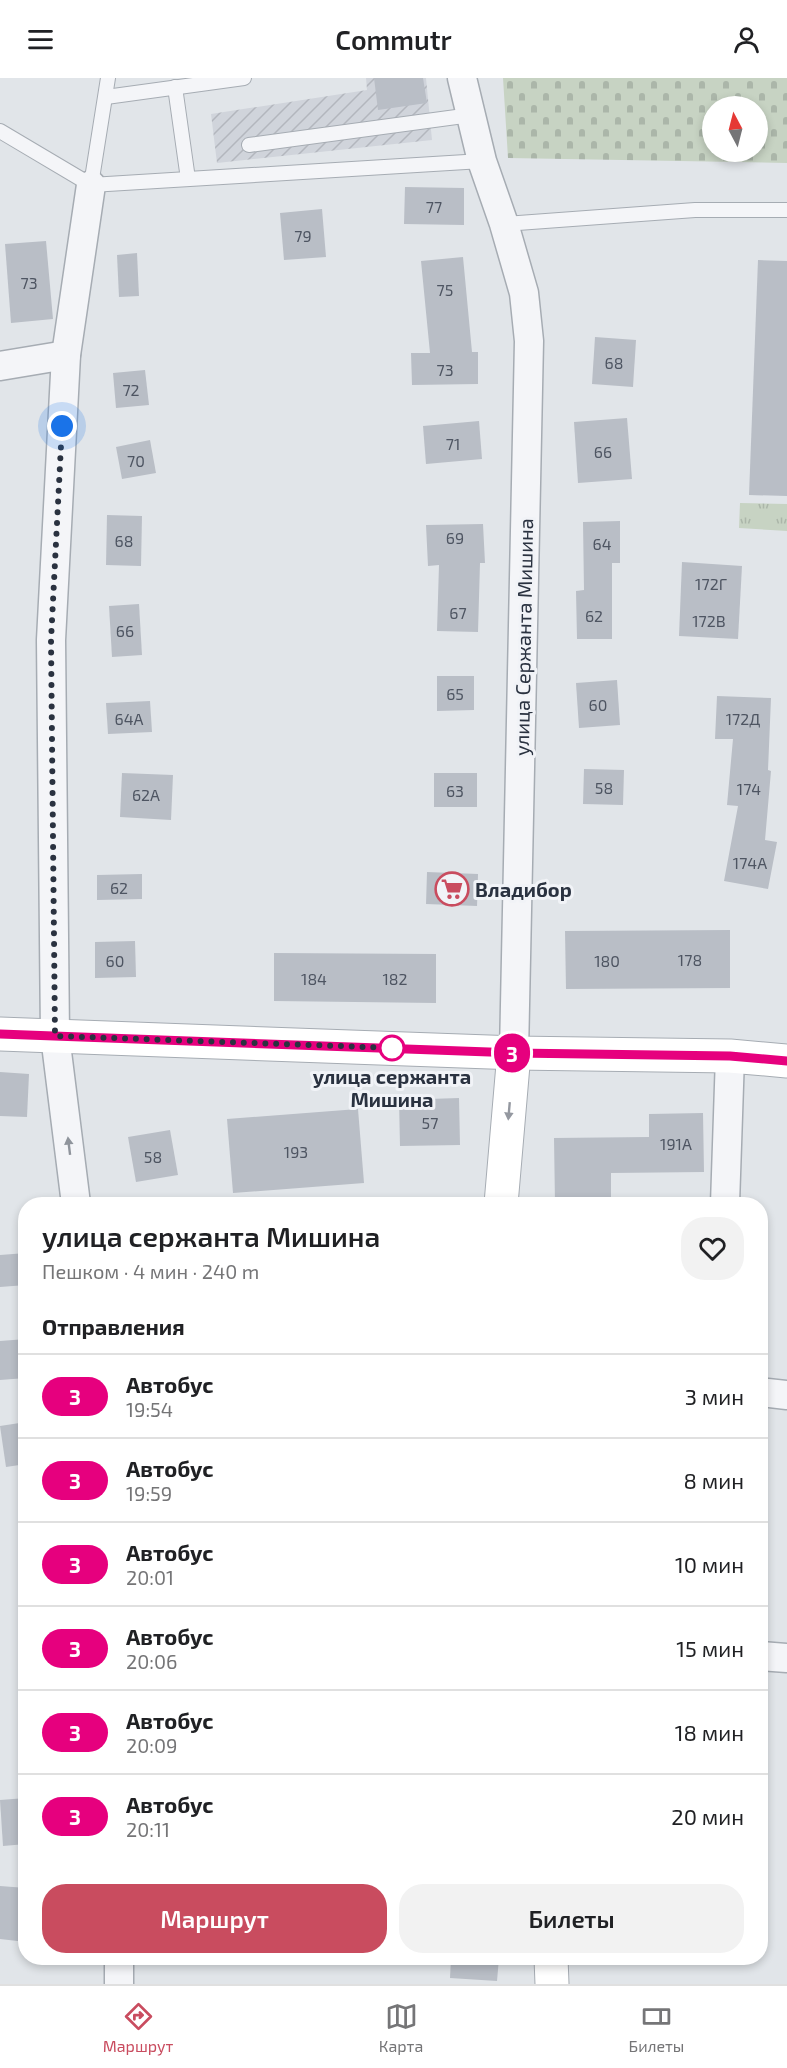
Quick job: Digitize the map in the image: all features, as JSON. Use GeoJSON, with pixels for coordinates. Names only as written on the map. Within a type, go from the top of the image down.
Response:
{"type":"FeatureCollection","features":[{"type":"Feature","properties":{"kind":"main road"},"geometry":{"type":"LineString","coordinates":[[0,1034],[514,1053],[730,1056],[787,1061]]}},
{"type":"Feature","properties":{"kind":"main road","name":"улица Сержанта Мишина"},"geometry":{"type":"LineString","coordinates":[[502,1197],[514,1053]]}},
{"type":"Feature","properties":{"kind":"main road"},"geometry":{"type":"LineString","coordinates":[[551,1965],[552,1984]]}},
{"type":"Feature","properties":{"kind":"street","name":"улица Сержанта Мишина"},"geometry":{"type":"LineString","coordinates":[[462,78],[482,161],[504,224],[524,293],[529,341],[514,1053]]}},
{"type":"Feature","properties":{"kind":"street"},"geometry":{"type":"LineString","coordinates":[[75,1197],[55,1036],[51,640],[66,355],[91,185]]}},
{"type":"Feature","properties":{"kind":"street"},"geometry":{"type":"LineString","coordinates":[[0,366],[66,355]]}},
{"type":"Feature","properties":{"kind":"street"},"geometry":{"type":"LineString","coordinates":[[725,1197],[730,1056]]}},
{"type":"Feature","properties":{"kind":"street"},"geometry":{"type":"LineString","coordinates":[[768,1393],[787,1395]]}},
{"type":"Feature","properties":{"kind":"street"},"geometry":{"type":"LineString","coordinates":[[768,1657],[787,1658]]}},
{"type":"Feature","properties":{"kind":"street"},"geometry":{"type":"LineString","coordinates":[[119,1965],[119,1984]]}},
{"type":"Feature","properties":{"kind":"lane"},"geometry":{"type":"LineString","coordinates":[[91,185],[108,78]]}},
{"type":"Feature","properties":{"kind":"lane"},"geometry":{"type":"LineString","coordinates":[[106,97],[237,78]]}},
{"type":"Feature","properties":{"kind":"lane"},"geometry":{"type":"LineString","coordinates":[[175,87],[188,179]]}},
{"type":"Feature","properties":{"kind":"lane"},"geometry":{"type":"LineString","coordinates":[[249,145],[471,115]]}},
{"type":"Feature","properties":{"kind":"lane"},"geometry":{"type":"LineString","coordinates":[[0,131],[91,185],[482,161]]}},
{"type":"Feature","properties":{"kind":"lane"},"geometry":{"type":"LineString","coordinates":[[504,224],[695,210],[787,210]]}},
{"type":"Feature","properties":{"kind":"shaded area"},"geometry":{"type":"Polygon","coordinates":[[[366,78],[426,78],[432,140],[217,163],[211,114],[367,90],[366,78]]]}},
{"type":"Feature","properties":{"kind":"green space"},"geometry":{"type":"Polygon","coordinates":[[[503,78],[787,78],[787,163],[731,162],[768,162],[768,96],[702,96],[702,161],[508,158],[503,78]]]}},
{"type":"Feature","properties":{"kind":"green space"},"geometry":{"type":"Polygon","coordinates":[[[740,503],[787,504],[787,531],[739,528],[740,503]]]}},
{"type":"Feature","properties":{"kind":"building"},"geometry":{"type":"Polygon","coordinates":[[[374,78],[423,78],[427,103],[378,110],[374,78]]]}},
{"type":"Feature","properties":{"kind":"building"},"geometry":{"type":"Polygon","coordinates":[[[405,187],[464,188],[464,225],[404,224],[405,187]]]}},
{"type":"Feature","properties":{"kind":"building"},"geometry":{"type":"Polygon","coordinates":[[[322,209],[326,257],[284,260],[280,213],[322,209]]]}},
{"type":"Feature","properties":{"kind":"building"},"geometry":{"type":"Polygon","coordinates":[[[46,241],[53,319],[11,323],[5,244],[46,241]]]}},
{"type":"Feature","properties":{"kind":"building"},"geometry":{"type":"Polygon","coordinates":[[[137,253],[139,296],[119,297],[117,255],[137,253]]]}},
{"type":"Feature","properties":{"kind":"building"},"geometry":{"type":"Polygon","coordinates":[[[463,257],[472,352],[478,352],[478,384],[412,385],[411,353],[430,353],[421,261],[463,257]]]}},
{"type":"Feature","properties":{"kind":"building"},"geometry":{"type":"Polygon","coordinates":[[[758,260],[787,261],[787,496],[749,495],[758,260]]]}},
{"type":"Feature","properties":{"kind":"building"},"geometry":{"type":"Polygon","coordinates":[[[595,337],[636,340],[633,387],[592,384],[595,337]]]}},
{"type":"Feature","properties":{"kind":"building"},"geometry":{"type":"Polygon","coordinates":[[[145,370],[149,405],[116,408],[113,373],[145,370]]]}},
{"type":"Feature","properties":{"kind":"building"},"geometry":{"type":"Polygon","coordinates":[[[627,418],[632,479],[578,483],[574,422],[627,418]]]}},
{"type":"Feature","properties":{"kind":"building"},"geometry":{"type":"Polygon","coordinates":[[[479,421],[482,459],[426,464],[423,426],[479,421]]]}},
{"type":"Feature","properties":{"kind":"building"},"geometry":{"type":"Polygon","coordinates":[[[150,440],[156,473],[122,479],[116,447],[150,440]]]}},
{"type":"Feature","properties":{"kind":"building"},"geometry":{"type":"Polygon","coordinates":[[[107,515],[142,516],[141,566],[106,565],[107,515]]]}},
{"type":"Feature","properties":{"kind":"building"},"geometry":{"type":"Polygon","coordinates":[[[620,521],[620,563],[612,563],[612,639],[577,639],[576,591],[584,590],[583,522],[620,521]]]}},
{"type":"Feature","properties":{"kind":"building"},"geometry":{"type":"Polygon","coordinates":[[[483,524],[485,563],[480,563],[478,632],[437,631],[439,565],[428,566],[426,525],[483,524]]]}},
{"type":"Feature","properties":{"kind":"building"},"geometry":{"type":"Polygon","coordinates":[[[682,562],[742,566],[738,639],[679,636],[682,562]]]}},
{"type":"Feature","properties":{"kind":"building"},"geometry":{"type":"Polygon","coordinates":[[[139,604],[142,655],[112,657],[109,606],[139,604]]]}},
{"type":"Feature","properties":{"kind":"building"},"geometry":{"type":"Polygon","coordinates":[[[437,676],[474,676],[474,710],[437,711],[437,676]]]}},
{"type":"Feature","properties":{"kind":"building"},"geometry":{"type":"Polygon","coordinates":[[[617,680],[620,725],[579,728],[576,683],[617,680]]]}},
{"type":"Feature","properties":{"kind":"building"},"geometry":{"type":"Polygon","coordinates":[[[717,696],[771,698],[768,770],[771,771],[765,840],[777,842],[768,889],[724,881],[738,806],[727,805],[733,739],[715,739],[717,696]]]}},
{"type":"Feature","properties":{"kind":"building"},"geometry":{"type":"Polygon","coordinates":[[[150,701],[152,732],[108,734],[106,703],[150,701]]]}},
{"type":"Feature","properties":{"kind":"building"},"geometry":{"type":"Polygon","coordinates":[[[584,769],[624,770],[623,805],[583,804],[584,769]]]}},
{"type":"Feature","properties":{"kind":"building"},"geometry":{"type":"Polygon","coordinates":[[[122,773],[173,775],[171,820],[120,817],[122,773]]]}},
{"type":"Feature","properties":{"kind":"building"},"geometry":{"type":"Polygon","coordinates":[[[434,773],[477,773],[477,807],[434,807],[434,773]]]}},
{"type":"Feature","properties":{"kind":"building","name":"Владибор"},"geometry":{"type":"Polygon","coordinates":[[[427,872],[478,874],[477,906],[426,904],[427,872]]]}},
{"type":"Feature","properties":{"kind":"building"},"geometry":{"type":"Polygon","coordinates":[[[142,874],[142,899],[97,900],[97,875],[142,874]]]}},
{"type":"Feature","properties":{"kind":"building"},"geometry":{"type":"Polygon","coordinates":[[[730,930],[730,988],[566,989],[565,931],[730,930]]]}},
{"type":"Feature","properties":{"kind":"building"},"geometry":{"type":"Polygon","coordinates":[[[135,941],[136,977],[95,978],[95,942],[135,941]]]}},
{"type":"Feature","properties":{"kind":"building"},"geometry":{"type":"Polygon","coordinates":[[[274,953],[436,954],[436,1003],[274,1001],[274,953]]]}},
{"type":"Feature","properties":{"kind":"building"},"geometry":{"type":"Polygon","coordinates":[[[0,1072],[29,1074],[27,1117],[0,1116],[0,1072]]]}},
{"type":"Feature","properties":{"kind":"building"},"geometry":{"type":"Polygon","coordinates":[[[459,1098],[460,1145],[400,1146],[399,1100],[459,1098]]]}},
{"type":"Feature","properties":{"kind":"building"},"geometry":{"type":"Polygon","coordinates":[[[358,1109],[364,1183],[233,1193],[227,1119],[358,1109]]]}},
{"type":"Feature","properties":{"kind":"building"},"geometry":{"type":"Polygon","coordinates":[[[703,1113],[704,1172],[611,1173],[611,1197],[555,1197],[554,1138],[649,1137],[649,1114],[703,1113]]]}},
{"type":"Feature","properties":{"kind":"building"},"geometry":{"type":"Polygon","coordinates":[[[170,1130],[178,1175],[136,1182],[128,1137],[170,1130]]]}},
{"type":"Feature","properties":{"kind":"building"},"geometry":{"type":"Polygon","coordinates":[[[18,1254],[18,1286],[0,1287],[0,1255],[18,1254]]]}},
{"type":"Feature","properties":{"kind":"building"},"geometry":{"type":"Polygon","coordinates":[[[18,1340],[18,1379],[0,1380],[0,1341],[18,1340]]]}},
{"type":"Feature","properties":{"kind":"building"},"geometry":{"type":"Polygon","coordinates":[[[18,1423],[18,1465],[6,1467],[0,1426],[18,1423]]]}},
{"type":"Feature","properties":{"kind":"building"},"geometry":{"type":"Polygon","coordinates":[[[18,1799],[18,1845],[3,1846],[0,1800],[18,1799]]]}},
{"type":"Feature","properties":{"kind":"building"},"geometry":{"type":"Polygon","coordinates":[[[0,1886],[18,1887],[18,1941],[0,1939],[0,1886]]]}},
{"type":"Feature","properties":{"kind":"building"},"geometry":{"type":"Polygon","coordinates":[[[451,1965],[498,1965],[497,1981],[450,1978],[451,1965]]]}},
{"type":"Feature","properties":{"kind":"bus line","name":"3"},"geometry":{"type":"LineString","coordinates":[[0,1034],[514,1053],[730,1056],[787,1061]]}},
{"type":"Feature","properties":{"kind":"place","name":"Владибор"},"geometry":{"type":"Point","coordinates":[452,889]}},
{"type":"Feature","properties":{"kind":"place","name":"улица cержанта Мишина"},"geometry":{"type":"Point","coordinates":[392,1048]}},
{"type":"Feature","properties":{"kind":"route"},"geometry":{"type":"LineString","coordinates":[[62,426],[51,640],[55,1036],[394,1048],[392,1048]]}}]}
